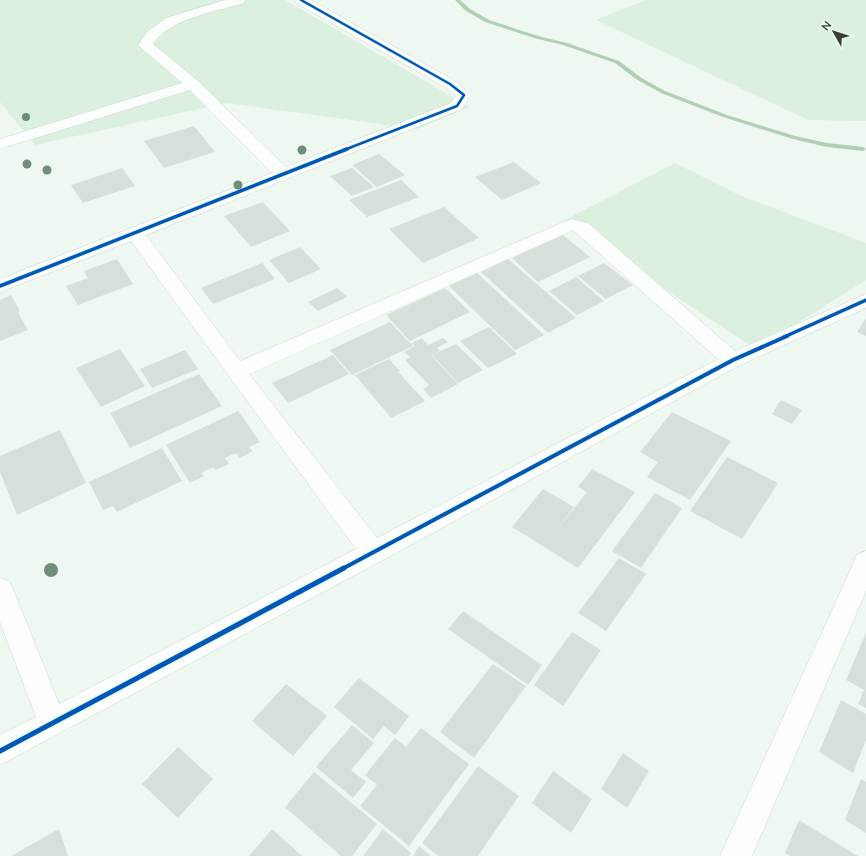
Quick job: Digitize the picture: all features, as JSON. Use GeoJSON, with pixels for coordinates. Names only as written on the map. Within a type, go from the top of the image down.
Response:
{"type":"FeatureCollection","features":[{"type":"Feature","properties":{"kind":"street"},"geometry":{"type":"LineString","coordinates":[[239,0],[171,21],[152,35],[145,45],[193,84],[283,174]]}},
{"type":"Feature","properties":{"kind":"street"},"geometry":{"type":"LineString","coordinates":[[0,286],[457,106],[464,95],[450,84],[301,0]]}},
{"type":"Feature","properties":{"kind":"street"},"geometry":{"type":"LineString","coordinates":[[0,144],[193,84]]}},
{"type":"Feature","properties":{"kind":"street"},"geometry":{"type":"LineString","coordinates":[[236,371],[571,224],[577,224],[582,227],[733,360]]}},
{"type":"Feature","properties":{"kind":"street"},"geometry":{"type":"LineString","coordinates":[[135,233],[236,371],[374,553]]}},
{"type":"Feature","properties":{"kind":"street"},"geometry":{"type":"LineString","coordinates":[[0,751],[52,722],[374,553],[733,360],[866,300]]}},
{"type":"Feature","properties":{"kind":"street"},"geometry":{"type":"LineString","coordinates":[[736,856],[866,562]]}},
{"type":"Feature","properties":{"kind":"street"},"geometry":{"type":"LineString","coordinates":[[0,589],[52,722]]}},
{"type":"Feature","properties":{"kind":"green space"},"geometry":{"type":"Polygon","coordinates":[[[0,0],[285,0],[470,107],[417,129],[226,103],[35,145],[0,102],[0,0]]]}},
{"type":"Feature","properties":{"kind":"green space"},"geometry":{"type":"Polygon","coordinates":[[[646,0],[866,0],[866,121],[808,120],[596,20],[646,0]]]}},
{"type":"Feature","properties":{"kind":"green space"},"geometry":{"type":"Polygon","coordinates":[[[675,163],[739,195],[866,243],[866,280],[756,349],[561,222],[675,163]]]}},
{"type":"Feature","properties":{"kind":"building"},"geometry":{"type":"Polygon","coordinates":[[[194,126],[215,152],[164,168],[144,141],[194,126]]]}},
{"type":"Feature","properties":{"kind":"building"},"geometry":{"type":"Polygon","coordinates":[[[379,154],[405,175],[377,187],[352,165],[379,154]]]}},
{"type":"Feature","properties":{"kind":"building"},"geometry":{"type":"Polygon","coordinates":[[[514,162],[541,183],[502,200],[475,177],[514,162]]]}},
{"type":"Feature","properties":{"kind":"building"},"geometry":{"type":"Polygon","coordinates":[[[122,168],[135,186],[83,203],[71,185],[122,168]]]}},
{"type":"Feature","properties":{"kind":"building"},"geometry":{"type":"Polygon","coordinates":[[[352,168],[374,187],[352,196],[330,176],[352,168]]]}},
{"type":"Feature","properties":{"kind":"building"},"geometry":{"type":"Polygon","coordinates":[[[401,180],[419,197],[367,217],[349,200],[401,180]]]}},
{"type":"Feature","properties":{"kind":"building"},"geometry":{"type":"Polygon","coordinates":[[[263,202],[290,231],[251,247],[224,216],[263,202]]]}},
{"type":"Feature","properties":{"kind":"building"},"geometry":{"type":"Polygon","coordinates":[[[444,207],[479,238],[423,263],[389,229],[444,207]]]}},
{"type":"Feature","properties":{"kind":"building"},"geometry":{"type":"Polygon","coordinates":[[[563,235],[590,257],[538,282],[512,258],[563,235]]]}},
{"type":"Feature","properties":{"kind":"building"},"geometry":{"type":"Polygon","coordinates":[[[300,247],[321,269],[289,283],[269,260],[300,247]]]}},
{"type":"Feature","properties":{"kind":"building"},"geometry":{"type":"Polygon","coordinates":[[[117,259],[133,284],[78,305],[66,286],[88,278],[84,271],[117,259]]]}},
{"type":"Feature","properties":{"kind":"building"},"geometry":{"type":"Polygon","coordinates":[[[508,259],[576,318],[548,333],[481,272],[508,259]]]}},
{"type":"Feature","properties":{"kind":"building"},"geometry":{"type":"Polygon","coordinates":[[[262,263],[275,279],[213,304],[201,288],[262,263]]]}},
{"type":"Feature","properties":{"kind":"building"},"geometry":{"type":"Polygon","coordinates":[[[604,263],[633,285],[606,299],[578,276],[604,263]]]}},
{"type":"Feature","properties":{"kind":"building"},"geometry":{"type":"Polygon","coordinates":[[[477,273],[544,335],[515,350],[449,286],[477,273]]]}},
{"type":"Feature","properties":{"kind":"building"},"geometry":{"type":"Polygon","coordinates":[[[576,277],[604,301],[577,315],[549,291],[576,277]]]}},
{"type":"Feature","properties":{"kind":"building"},"geometry":{"type":"Polygon","coordinates":[[[337,288],[347,297],[318,311],[308,302],[337,288]]]}},
{"type":"Feature","properties":{"kind":"building"},"geometry":{"type":"Polygon","coordinates":[[[445,288],[470,312],[410,341],[386,315],[445,288]]]}},
{"type":"Feature","properties":{"kind":"building"},"geometry":{"type":"Polygon","coordinates":[[[11,295],[28,330],[0,341],[0,300],[11,295]]]}},
{"type":"Feature","properties":{"kind":"building"},"geometry":{"type":"Polygon","coordinates":[[[866,318],[866,336],[857,332],[866,318]]]}},
{"type":"Feature","properties":{"kind":"building"},"geometry":{"type":"Polygon","coordinates":[[[390,322],[413,346],[352,375],[330,350],[390,322]]]}},
{"type":"Feature","properties":{"kind":"building"},"geometry":{"type":"Polygon","coordinates":[[[489,327],[517,354],[488,368],[460,341],[489,327]]]}},
{"type":"Feature","properties":{"kind":"building"},"geometry":{"type":"Polygon","coordinates":[[[422,338],[428,345],[443,338],[448,342],[437,348],[440,351],[431,355],[458,384],[431,398],[423,389],[429,385],[405,360],[410,357],[404,352],[415,346],[412,343],[422,338]]]}},
{"type":"Feature","properties":{"kind":"building"},"geometry":{"type":"Polygon","coordinates":[[[456,344],[483,370],[458,383],[432,355],[456,344]]]}},
{"type":"Feature","properties":{"kind":"building"},"geometry":{"type":"Polygon","coordinates":[[[120,349],[145,386],[101,407],[76,368],[120,349]]]}},
{"type":"Feature","properties":{"kind":"building"},"geometry":{"type":"Polygon","coordinates":[[[185,350],[198,369],[152,388],[140,369],[185,350]]]}},
{"type":"Feature","properties":{"kind":"building"},"geometry":{"type":"Polygon","coordinates":[[[333,355],[349,374],[288,403],[272,383],[333,355]]]}},
{"type":"Feature","properties":{"kind":"building"},"geometry":{"type":"Polygon","coordinates":[[[389,359],[400,371],[398,372],[425,401],[391,418],[355,375],[389,359]]]}},
{"type":"Feature","properties":{"kind":"building"},"geometry":{"type":"Polygon","coordinates":[[[199,374],[222,406],[130,448],[110,413],[199,374]]]}},
{"type":"Feature","properties":{"kind":"building"},"geometry":{"type":"Polygon","coordinates":[[[781,400],[802,410],[792,424],[772,414],[781,400]]]}},
{"type":"Feature","properties":{"kind":"building"},"geometry":{"type":"Polygon","coordinates":[[[238,411],[260,442],[249,447],[253,451],[240,458],[236,453],[225,458],[229,464],[216,470],[213,467],[201,473],[204,476],[190,483],[166,445],[238,411]]]}},
{"type":"Feature","properties":{"kind":"building"},"geometry":{"type":"Polygon","coordinates":[[[672,412],[731,441],[690,500],[647,477],[658,462],[640,452],[672,412]]]}},
{"type":"Feature","properties":{"kind":"building"},"geometry":{"type":"Polygon","coordinates":[[[60,430],[86,483],[17,515],[0,472],[0,456],[60,430]]]}},
{"type":"Feature","properties":{"kind":"building"},"geometry":{"type":"Polygon","coordinates":[[[162,448],[182,481],[117,512],[113,506],[103,510],[89,482],[162,448]]]}},
{"type":"Feature","properties":{"kind":"building"},"geometry":{"type":"Polygon","coordinates":[[[727,457],[778,483],[742,539],[690,511],[727,457]]]}},
{"type":"Feature","properties":{"kind":"building"},"geometry":{"type":"Polygon","coordinates":[[[592,469],[635,492],[578,568],[512,527],[543,489],[574,507],[555,532],[587,492],[578,487],[592,469]]]}},
{"type":"Feature","properties":{"kind":"building"},"geometry":{"type":"Polygon","coordinates":[[[655,493],[682,508],[641,568],[612,551],[655,493]]]}},
{"type":"Feature","properties":{"kind":"building"},"geometry":{"type":"Polygon","coordinates":[[[619,558],[646,574],[606,631],[578,613],[619,558]]]}},
{"type":"Feature","properties":{"kind":"building"},"geometry":{"type":"Polygon","coordinates":[[[463,611],[542,665],[528,685],[448,629],[463,611]]]}},
{"type":"Feature","properties":{"kind":"building"},"geometry":{"type":"Polygon","coordinates":[[[572,632],[601,650],[563,706],[534,685],[572,632]]]}},
{"type":"Feature","properties":{"kind":"building"},"geometry":{"type":"Polygon","coordinates":[[[866,633],[866,708],[858,704],[864,690],[846,680],[866,633]]]}},
{"type":"Feature","properties":{"kind":"building"},"geometry":{"type":"Polygon","coordinates":[[[493,664],[526,686],[474,758],[440,732],[493,664]]]}},
{"type":"Feature","properties":{"kind":"building"},"geometry":{"type":"Polygon","coordinates":[[[359,678],[409,716],[395,735],[384,726],[373,739],[334,707],[359,678]]]}},
{"type":"Feature","properties":{"kind":"building"},"geometry":{"type":"Polygon","coordinates":[[[286,684],[327,716],[293,756],[252,721],[286,684]]]}},
{"type":"Feature","properties":{"kind":"building"},"geometry":{"type":"Polygon","coordinates":[[[841,700],[866,714],[866,740],[853,773],[819,752],[841,700]]]}},
{"type":"Feature","properties":{"kind":"building"},"geometry":{"type":"Polygon","coordinates":[[[352,725],[374,743],[351,770],[366,782],[353,798],[316,767],[352,725]]]}},
{"type":"Feature","properties":{"kind":"building"},"geometry":{"type":"Polygon","coordinates":[[[421,728],[469,764],[409,846],[360,806],[377,785],[365,775],[395,738],[406,747],[421,728]]]}},
{"type":"Feature","properties":{"kind":"building"},"geometry":{"type":"Polygon","coordinates":[[[178,747],[213,779],[178,818],[142,784],[178,747]]]}},
{"type":"Feature","properties":{"kind":"building"},"geometry":{"type":"Polygon","coordinates":[[[623,753],[649,771],[627,808],[601,789],[623,753]]]}},
{"type":"Feature","properties":{"kind":"building"},"geometry":{"type":"Polygon","coordinates":[[[478,766],[519,796],[478,856],[438,856],[422,843],[478,766]]]}},
{"type":"Feature","properties":{"kind":"building"},"geometry":{"type":"Polygon","coordinates":[[[553,771],[592,799],[571,833],[532,803],[553,771]]]}},
{"type":"Feature","properties":{"kind":"building"},"geometry":{"type":"Polygon","coordinates":[[[314,772],[377,824],[352,856],[341,856],[285,807],[314,772]]]}},
{"type":"Feature","properties":{"kind":"building"},"geometry":{"type":"Polygon","coordinates":[[[861,779],[866,782],[866,833],[845,820],[861,779]]]}},
{"type":"Feature","properties":{"kind":"building"},"geometry":{"type":"Polygon","coordinates":[[[799,820],[858,856],[790,856],[785,853],[799,820]]]}},
{"type":"Feature","properties":{"kind":"building"},"geometry":{"type":"Polygon","coordinates":[[[59,829],[68,856],[11,856],[59,829]]]}},
{"type":"Feature","properties":{"kind":"building"},"geometry":{"type":"Polygon","coordinates":[[[272,829],[302,856],[249,856],[272,829]]]}},
{"type":"Feature","properties":{"kind":"building"},"geometry":{"type":"Polygon","coordinates":[[[383,829],[411,853],[409,856],[363,856],[383,829]]]}},
{"type":"Feature","properties":{"kind":"building"},"geometry":{"type":"Polygon","coordinates":[[[419,846],[431,856],[413,856],[419,846]]]}},
{"type":"Feature","properties":{"kind":"waterway"},"geometry":{"type":"LineString","coordinates":[[457,0],[468,10],[487,21],[536,37],[565,44],[617,62],[638,78],[663,92],[725,116],[793,137],[827,145],[863,149]]}},
{"type":"Feature","properties":{"kind":"cycle path"},"geometry":{"type":"LineString","coordinates":[[0,286],[457,106],[464,95],[450,84],[301,0]]}},
{"type":"Feature","properties":{"kind":"cycle path"},"geometry":{"type":"LineString","coordinates":[[0,751],[733,360],[866,300]]}}]}
